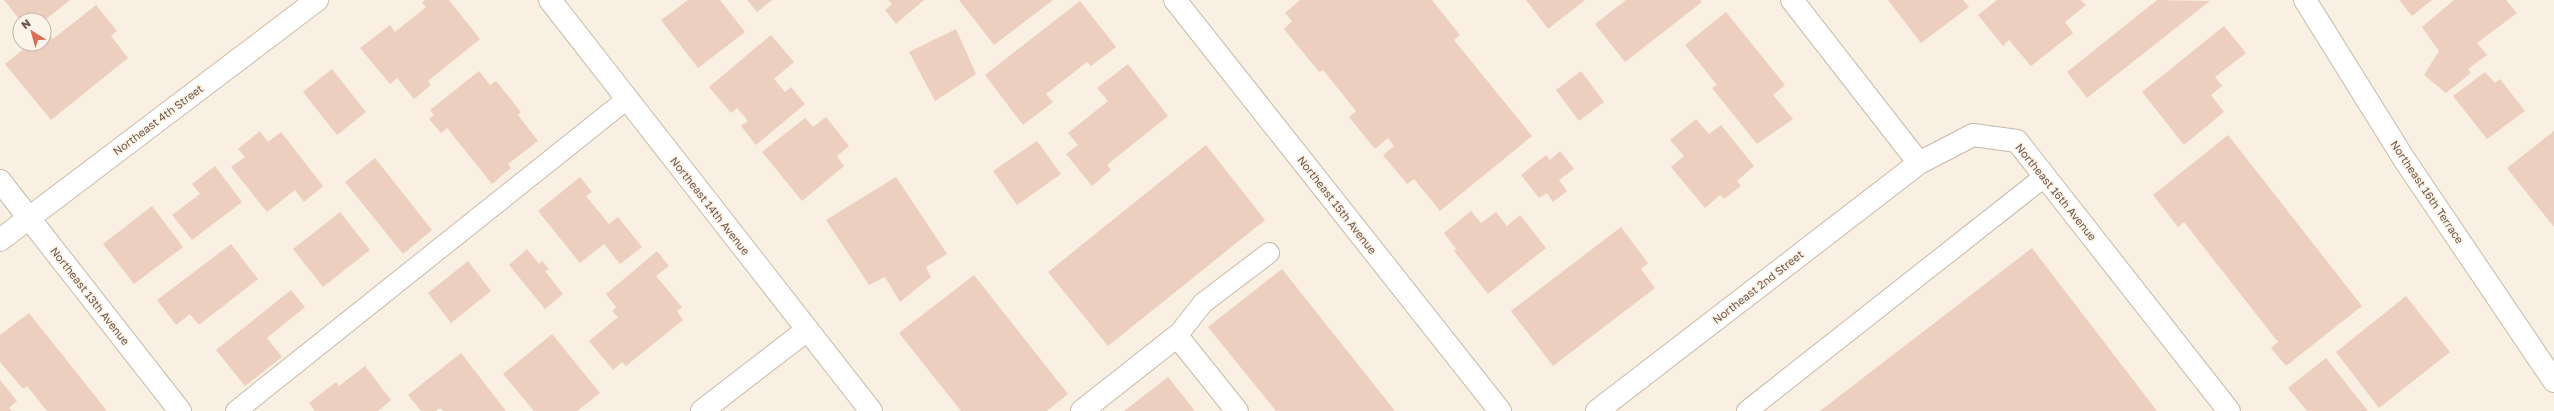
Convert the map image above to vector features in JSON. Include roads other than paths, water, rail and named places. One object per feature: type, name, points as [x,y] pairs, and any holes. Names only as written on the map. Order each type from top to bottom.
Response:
[{"type":"street","name":"Northeast 4th Street","points":[[0,240],[317,0]]},
{"type":"street","name":"Northeast 14th Avenue","points":[[550,0],[871,411]]},
{"type":"street","name":"Northeast 15th Avenue","points":[[1175,0],[1500,411]]},
{"type":"street","points":[[1792,0],[1919,163]]},
{"type":"street","name":"Northeast 16th Terrace","points":[[2305,0],[2404,159],[2554,381]]},
{"type":"street","name":"Northeast 16th Avenue","points":[[1919,163],[1973,135],[2017,141],[2229,411]]},
{"type":"street","name":"Northeast 2nd Street","points":[[1598,411],[1919,163]]},
{"type":"street","name":"Northeast 13th Avenue","points":[[0,181],[180,411]]},
{"type":"street","points":[[702,411],[807,330]]},
{"type":"street","points":[[1082,411],[1177,336],[1237,411]]},
{"type":"lane","points":[[236,411],[626,99]]},
{"type":"lane","points":[[1747,411],[2044,177]]},
{"type":"lane","points":[[1177,336],[1203,303],[1269,253]]}]
